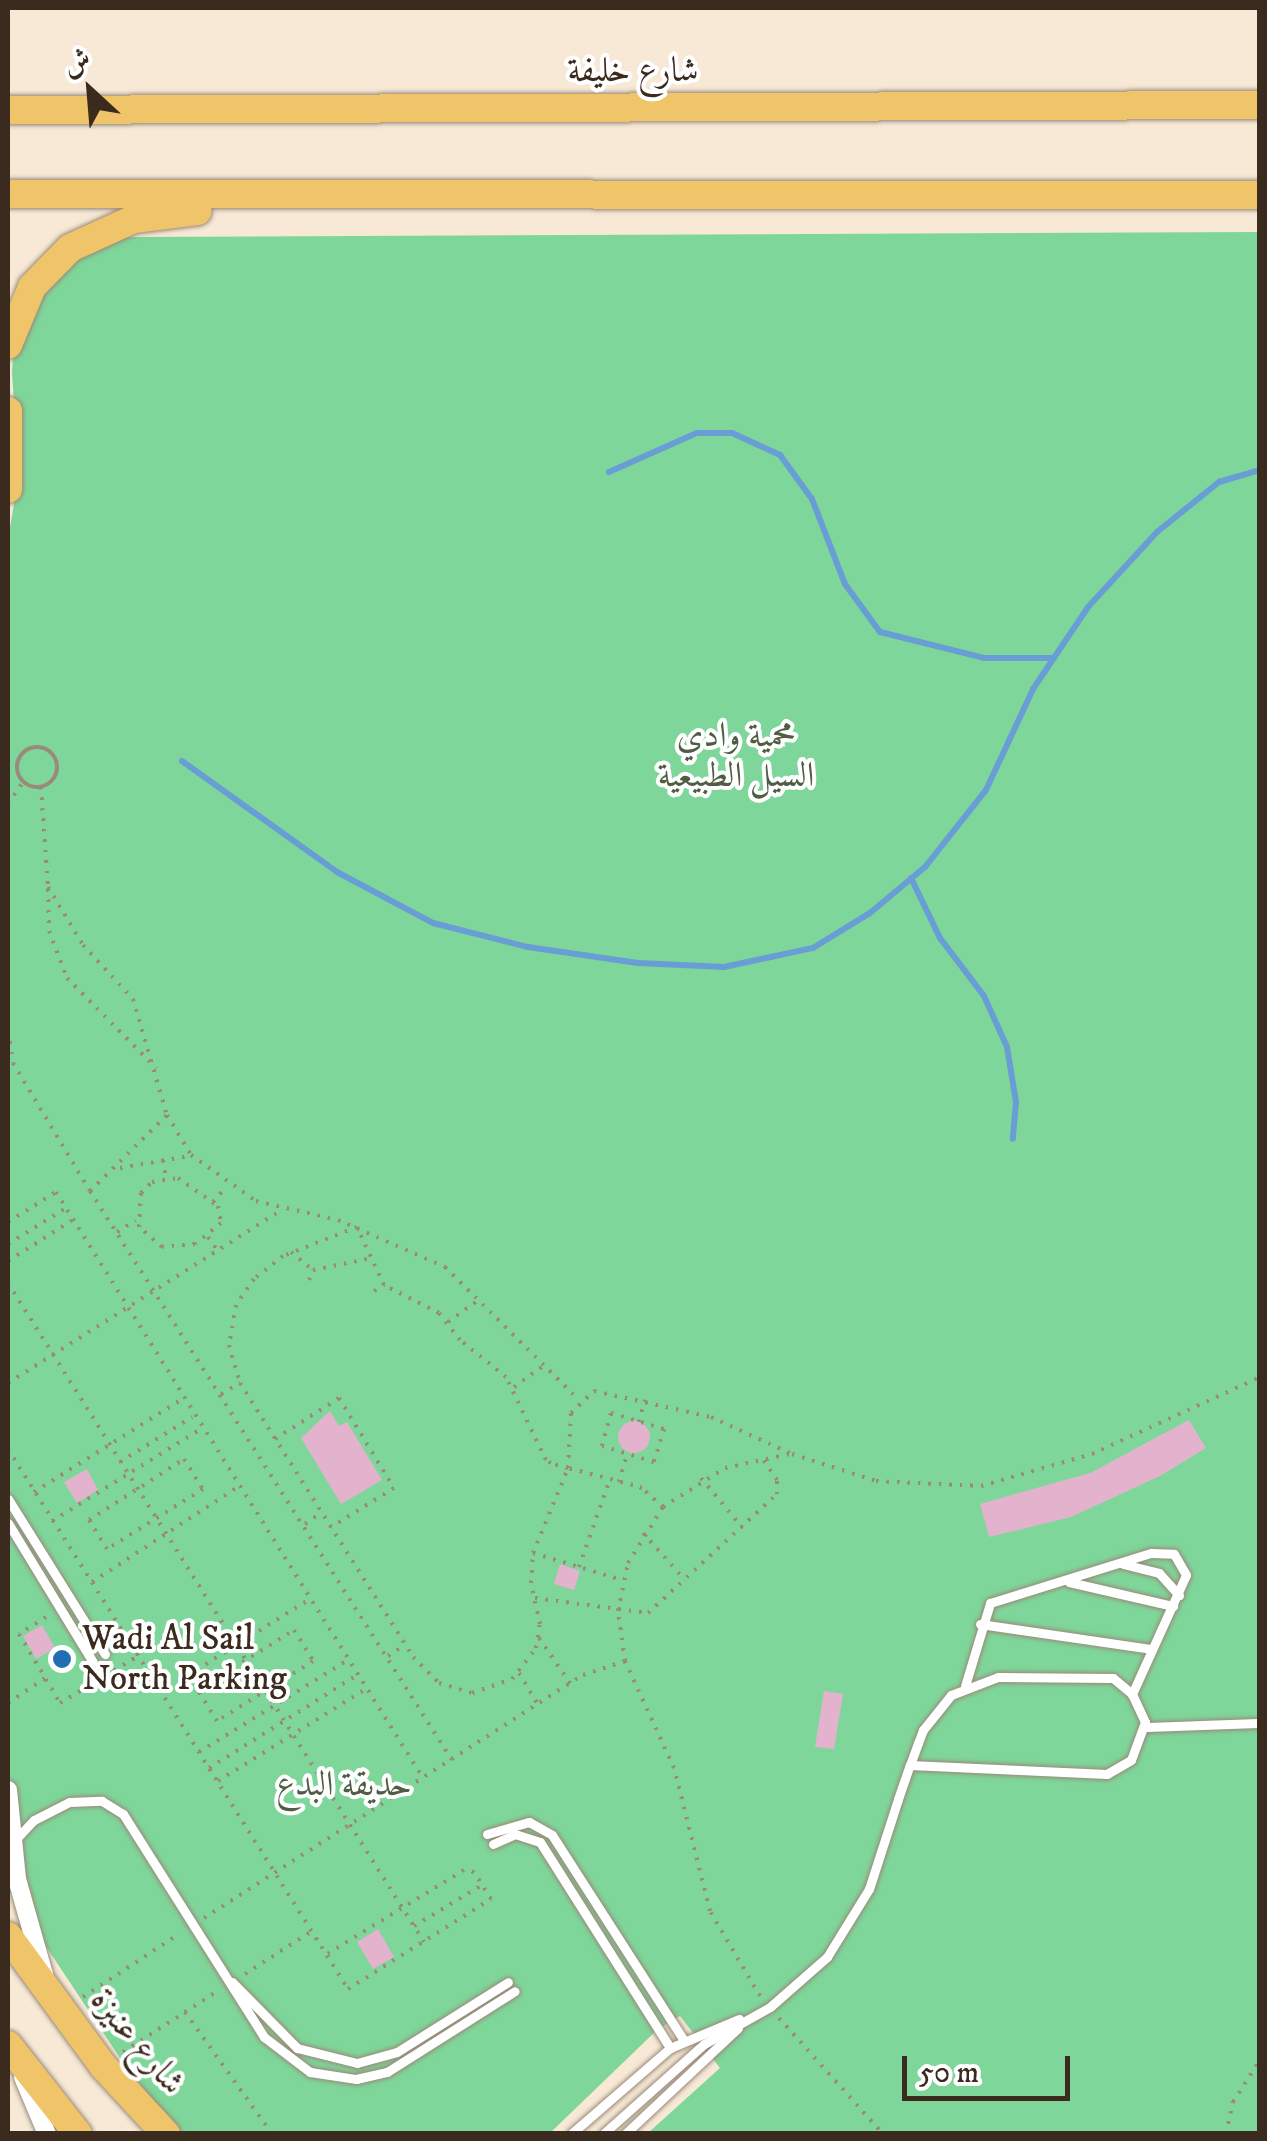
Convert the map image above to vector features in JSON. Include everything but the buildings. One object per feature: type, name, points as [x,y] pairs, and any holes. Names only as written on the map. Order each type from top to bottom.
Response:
[{"type":"main road","name":"شارع خليفة","points":[[8,110],[1260,105]]},
{"type":"main road","points":[[8,194],[1260,194]]},
{"type":"main road","points":[[8,345],[21,304],[48,268],[112,225],[160,214],[353,196]]},
{"type":"main road","points":[[8,411],[8,489]]},
{"type":"main road","name":"شارع عنيزة","points":[[8,1936],[103,2066],[166,2134]]},
{"type":"main road","points":[[8,2045],[78,2134]]},
{"type":"street","name":"شارع عنيزة","points":[[8,1790],[16,1879],[56,2004]]},
{"type":"street","points":[[8,2045],[47,2134]]},
{"type":"lane","points":[[8,1499],[105,1654]]},
{"type":"lane","points":[[8,1523],[94,1662]]},
{"type":"lane","points":[[965,1686],[980,1624],[990,1603],[1068,1582],[1151,1553],[1174,1554],[1185,1566],[1179,1595],[1132,1694]]},
{"type":"lane","points":[[1122,1564],[1160,1573],[1179,1595]]},
{"type":"lane","points":[[1068,1582],[1174,1606]]},
{"type":"lane","points":[[980,1624],[1152,1648]]},
{"type":"lane","points":[[571,2134],[683,2039],[770,2007],[827,1957],[857,1913],[910,1765],[929,1718],[965,1686],[998,1677],[1113,1678],[1132,1694],[1145,1727],[1131,1760],[1107,1774],[910,1765]]},
{"type":"lane","points":[[1145,1727],[1260,1723]]},
{"type":"lane","points":[[14,1841],[34,1820],[69,1802],[112,1806],[140,1834],[194,1924],[274,2048],[298,2066],[340,2079],[387,2072],[511,1987],[396,2052],[357,2064],[297,2048],[232,1982]]},
{"type":"lane","points":[[670,2048],[540,1842],[515,1834],[490,1839],[529,1822],[552,1835],[683,2039]]},
{"type":"lane","points":[[603,2134],[704,2044],[746,2018]]},
{"type":"lane","points":[[625,2134],[746,2018]]},
{"type":"path","points":[[8,804],[23,782],[18,761],[46,747],[55,754],[58,771],[41,787]]},
{"type":"path","points":[[23,782],[41,787]]},
{"type":"path","points":[[41,787],[48,931],[67,978],[156,1068]]},
{"type":"path","points":[[48,888],[83,945],[133,1000],[168,1115],[191,1155],[227,1185],[282,1210],[357,1227],[435,1261],[578,1400]]},
{"type":"path","points":[[8,1032],[13,1064],[90,1192],[452,1760]]},
{"type":"path","points":[[90,1192],[120,1168],[168,1115]]},
{"type":"path","points":[[120,1168],[191,1155]]},
{"type":"path","points":[[164,1160],[166,1179]]},
{"type":"path","points":[[117,1232],[136,1220],[144,1188],[166,1179],[190,1180],[222,1217],[208,1237],[189,1246],[162,1247],[136,1220]]},
{"type":"path","points":[[212,1202],[227,1185]]},
{"type":"path","points":[[8,1222],[56,1192],[182,1399],[423,1778]]},
{"type":"path","points":[[8,1244],[66,1208]]},
{"type":"path","points":[[8,1383],[282,1210]]},
{"type":"path","points":[[8,1261],[73,1220]]},
{"type":"path","points":[[357,1227],[291,1252],[254,1278],[236,1305],[229,1345],[240,1383],[405,1645],[429,1676],[461,1692],[494,1690],[519,1673],[539,1638]]},
{"type":"path","points":[[357,1227],[367,1260],[384,1284],[448,1322],[514,1387],[542,1455],[568,1468],[650,1493],[663,1507]]},
{"type":"path","points":[[208,1237],[219,1253]]},
{"type":"path","points":[[291,1252],[313,1270],[367,1260]]},
{"type":"path","points":[[310,1280],[313,1270]]},
{"type":"path","points":[[8,1283],[424,1942]]},
{"type":"path","points":[[374,1291],[384,1284]]},
{"type":"path","points":[[448,1322],[478,1300]]},
{"type":"path","points":[[514,1387],[544,1365]]},
{"type":"path","points":[[571,1683],[539,1638],[533,1553],[568,1468],[569,1420],[578,1400],[603,1389],[711,1416],[792,1454],[876,1481],[982,1486],[1092,1454],[1260,1377]]},
{"type":"path","points":[[220,1394],[240,1383]]},
{"type":"path","points":[[276,1439],[339,1398],[394,1488],[331,1527]]},
{"type":"path","points":[[34,1492],[182,1399]]},
{"type":"path","points":[[639,1422],[645,1400]]},
{"type":"path","points":[[612,1413],[664,1429],[654,1462],[626,1454],[602,1446],[612,1413]]},
{"type":"path","points":[[120,1462],[193,1416]]},
{"type":"path","points":[[52,1521],[202,1429]]},
{"type":"path","points":[[8,1448],[348,1990],[491,1899],[464,1870],[327,1954]]},
{"type":"path","points":[[619,1482],[626,1454]]},
{"type":"path","points":[[792,1454],[700,1478],[663,1507],[643,1533],[622,1580],[618,1612],[625,1660],[680,1787],[715,1923],[770,2007],[883,2134]]},
{"type":"path","points":[[184,1459],[203,1489],[156,1519],[108,1550],[89,1520],[184,1459]]},
{"type":"path","points":[[535,1598],[648,1614],[776,1494],[777,1480],[763,1459]]},
{"type":"path","points":[[700,1478],[742,1527]]},
{"type":"path","points":[[580,1567],[610,1479]]},
{"type":"path","points":[[92,1582],[239,1486]]},
{"type":"path","points":[[303,1525],[322,1512]]},
{"type":"path","points":[[643,1533],[685,1580]]},
{"type":"path","points":[[533,1553],[622,1580]]},
{"type":"path","points":[[161,1692],[310,1599]]},
{"type":"path","points":[[50,1615],[19,1634],[60,1703],[138,1656]]},
{"type":"path","points":[[294,1630],[314,1660],[265,1691],[217,1721],[198,1690],[294,1630]]},
{"type":"path","points":[[386,1657],[405,1645]]},
{"type":"path","points":[[199,1752],[348,1660]]},
{"type":"path","points":[[56,2004],[194,1924],[598,1666],[625,1660]]},
{"type":"path","points":[[519,1673],[538,1704]]},
{"type":"path","points":[[209,1768],[358,1675]]},
{"type":"path","points":[[8,1702],[45,1678]]},
{"type":"path","points":[[218,1782],[366,1689]]},
{"type":"path","points":[[414,1926],[482,1885]]},
{"type":"path","points":[[103,2066],[312,1931]]},
{"type":"path","points":[[186,2012],[272,2134]]},
{"type":"path","points":[[1226,2134],[1233,2102],[1260,2060]]},
{"type":"green space","points":[[1259,232],[1259,2133],[648,2133],[720,2068],[680,2016],[658,2029],[550,2133],[180,2133],[126,2067],[8,1889],[8,539],[19,475],[12,373],[13,355],[58,262],[120,237]]},
{"type":"waterway","points":[[609,472],[697,433],[732,433],[780,455],[812,499],[845,584],[880,632],[984,658],[1054,658]]},
{"type":"waterway","points":[[182,761],[337,872],[433,923],[528,947],[638,963],[724,967],[813,948],[870,913],[925,867],[986,790],[1033,689],[1088,607],[1157,532],[1219,482],[1260,470]]},
{"type":"waterway","points":[[911,878],[940,938],[984,996],[1007,1047],[1016,1102],[1013,1139]]},
{"type":"place","name":"Wadi Al Sail North Parking","points":[[62,1659]]},
{"type":"park label","name":"محمية وادي السيل الطبيعية","points":[[736,756]]},
{"type":"park label","name":"حديقة البدع","points":[[344,1785]]}]
